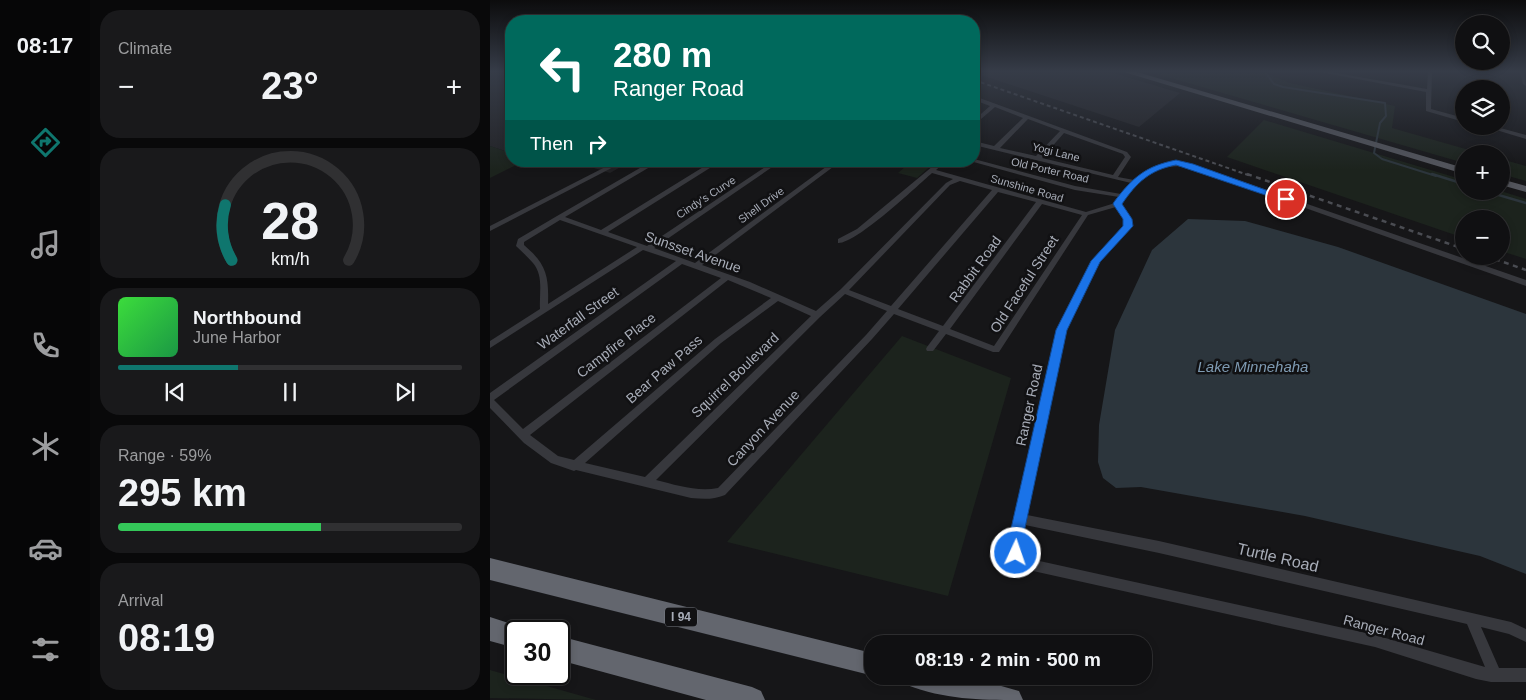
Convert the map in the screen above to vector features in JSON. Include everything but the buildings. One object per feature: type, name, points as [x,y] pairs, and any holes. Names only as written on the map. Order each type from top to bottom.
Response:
[{"type":"highway","name":"I 94","points":[[490,569],[864,664]]},
{"type":"highway","points":[[490,629],[505,633]]},
{"type":"highway","points":[[570,651],[752,700]]},
{"type":"highway","points":[[951,685],[1010,700]]},
{"type":"main road","points":[[1239,105],[1455,168]]},
{"type":"main road","points":[[1510,185],[1526,189]]},
{"type":"street","points":[[990,105],[1125,153],[1128,157],[1115,177]]},
{"type":"street","points":[[1428,105],[1428,110],[1455,118]]},
{"type":"street","points":[[980,118],[993,106]]},
{"type":"street","points":[[996,148],[1026,118]]},
{"type":"street","points":[[1038,158],[1062,132]]},
{"type":"street","points":[[1510,133],[1526,137]]},
{"type":"street","name":"Yogi Lane","points":[[980,144],[1134,182]]},
{"type":"street","points":[[1086,214],[1120,200],[1134,182],[1164,164],[1173,162],[1190,165],[1526,283]]},
{"type":"street","name":"Old Porter Road","points":[[980,163],[1120,200]]},
{"type":"street","points":[[490,229],[610,167]]},
{"type":"street","points":[[544,308],[542,269],[537,260],[520,246],[521,241],[646,167]]},
{"type":"street","points":[[601,233],[708,167]]},
{"type":"street","name":"Cindy's Curve","points":[[643,249],[769,167]]},
{"type":"street","name":"Shell Drive","points":[[696,266],[830,167]]},
{"type":"street","points":[[841,241],[860,231],[936,167]]},
{"type":"street","name":"Sunshine Road","points":[[931,171],[957,180],[968,180],[1039,203],[1086,214]]},
{"type":"street","points":[[844,291],[948,184],[957,180]]},
{"type":"street","name":"Canyon Avenue","points":[[490,402],[523,435],[555,460],[702,495],[720,492],[893,310],[996,190]]},
{"type":"street","name":"Ranger Road","points":[[1120,200],[1128,219],[1128,226],[1096,261],[1061,330],[1020,520],[1015,548],[1020,558],[1033,565],[1374,641],[1456,667],[1495,675],[1526,675]]},
{"type":"street","name":"Rabbit Road","points":[[930,349],[1039,203]]},
{"type":"street","name":"Old Faceful Street","points":[[844,291],[996,350],[1086,214]]},
{"type":"street","name":"Sunsset Avenue","points":[[559,217],[643,249],[747,284],[817,315]]},
{"type":"street","points":[[490,345],[544,308],[643,249]]},
{"type":"street","name":"Waterfall Street","points":[[490,398],[681,261]]},
{"type":"street","name":"Campfire Place","points":[[523,435],[727,277]]},
{"type":"street","name":"Squirrel Boulevard","points":[[648,481],[817,315],[844,291]]},
{"type":"street","name":"Bear Paw Pass","points":[[574,466],[718,341],[776,298]]},
{"type":"street","name":"Turtle Road","points":[[1020,520],[1158,547],[1511,628],[1526,636]]},
{"type":"street","points":[[1471,619],[1495,675]]},
{"type":"shaded area","points":[[490,105],[505,105],[505,151],[490,146]]},
{"type":"shaded area","points":[[1071,105],[1166,105],[1139,127]]},
{"type":"shaded area","points":[[1263,105],[1389,105],[1395,106],[1392,128],[1455,146],[1455,160]]},
{"type":"shaded area","points":[[1264,120],[1455,177],[1455,200],[1510,200],[1510,194],[1526,199],[1526,259],[1510,254],[1510,210],[1455,210],[1455,235],[1227,157]]},
{"type":"shaded area","points":[[490,146],[505,151],[505,167],[512,167],[490,178]]},
{"type":"shaded area","points":[[1510,162],[1526,166],[1526,181],[1510,177]]},
{"type":"shaded area","points":[[590,167],[620,167],[610,173]]},
{"type":"shaded area","points":[[905,167],[929,167],[917,178],[898,173]]},
{"type":"shaded area","points":[[902,336],[1011,378],[948,596],[727,542]]},
{"type":"shaded area","points":[[490,670],[505,674],[505,685],[543,685],[596,700],[490,698]]},
{"type":"water","name":"Lake Minnehaha","points":[[1188,219],[1245,221],[1338,247],[1526,314],[1526,574],[1480,556],[1305,516],[1141,487],[1116,488],[1103,478],[1098,462],[1099,425],[1115,330],[1152,250]]},
{"type":"waterway","points":[[1385,105],[1386,116],[1380,123],[1374,153],[1382,159],[1436,176]]},
{"type":"waterway","points":[[1432,174],[1455,181]]},
{"type":"waterway","points":[[1510,198],[1526,203]]},
{"type":"railway","points":[[1045,105],[1251,176]]},
{"type":"railway","points":[[1247,174],[1455,246]]},
{"type":"railway","points":[[1510,264],[1526,270]]},
{"type":"route","points":[[1016,553],[1015,542],[1061,330],[1096,261],[1123,234],[1128,226],[1128,219],[1117,204],[1134,182],[1155,168],[1170,163],[1190,165],[1286,199]]}]
